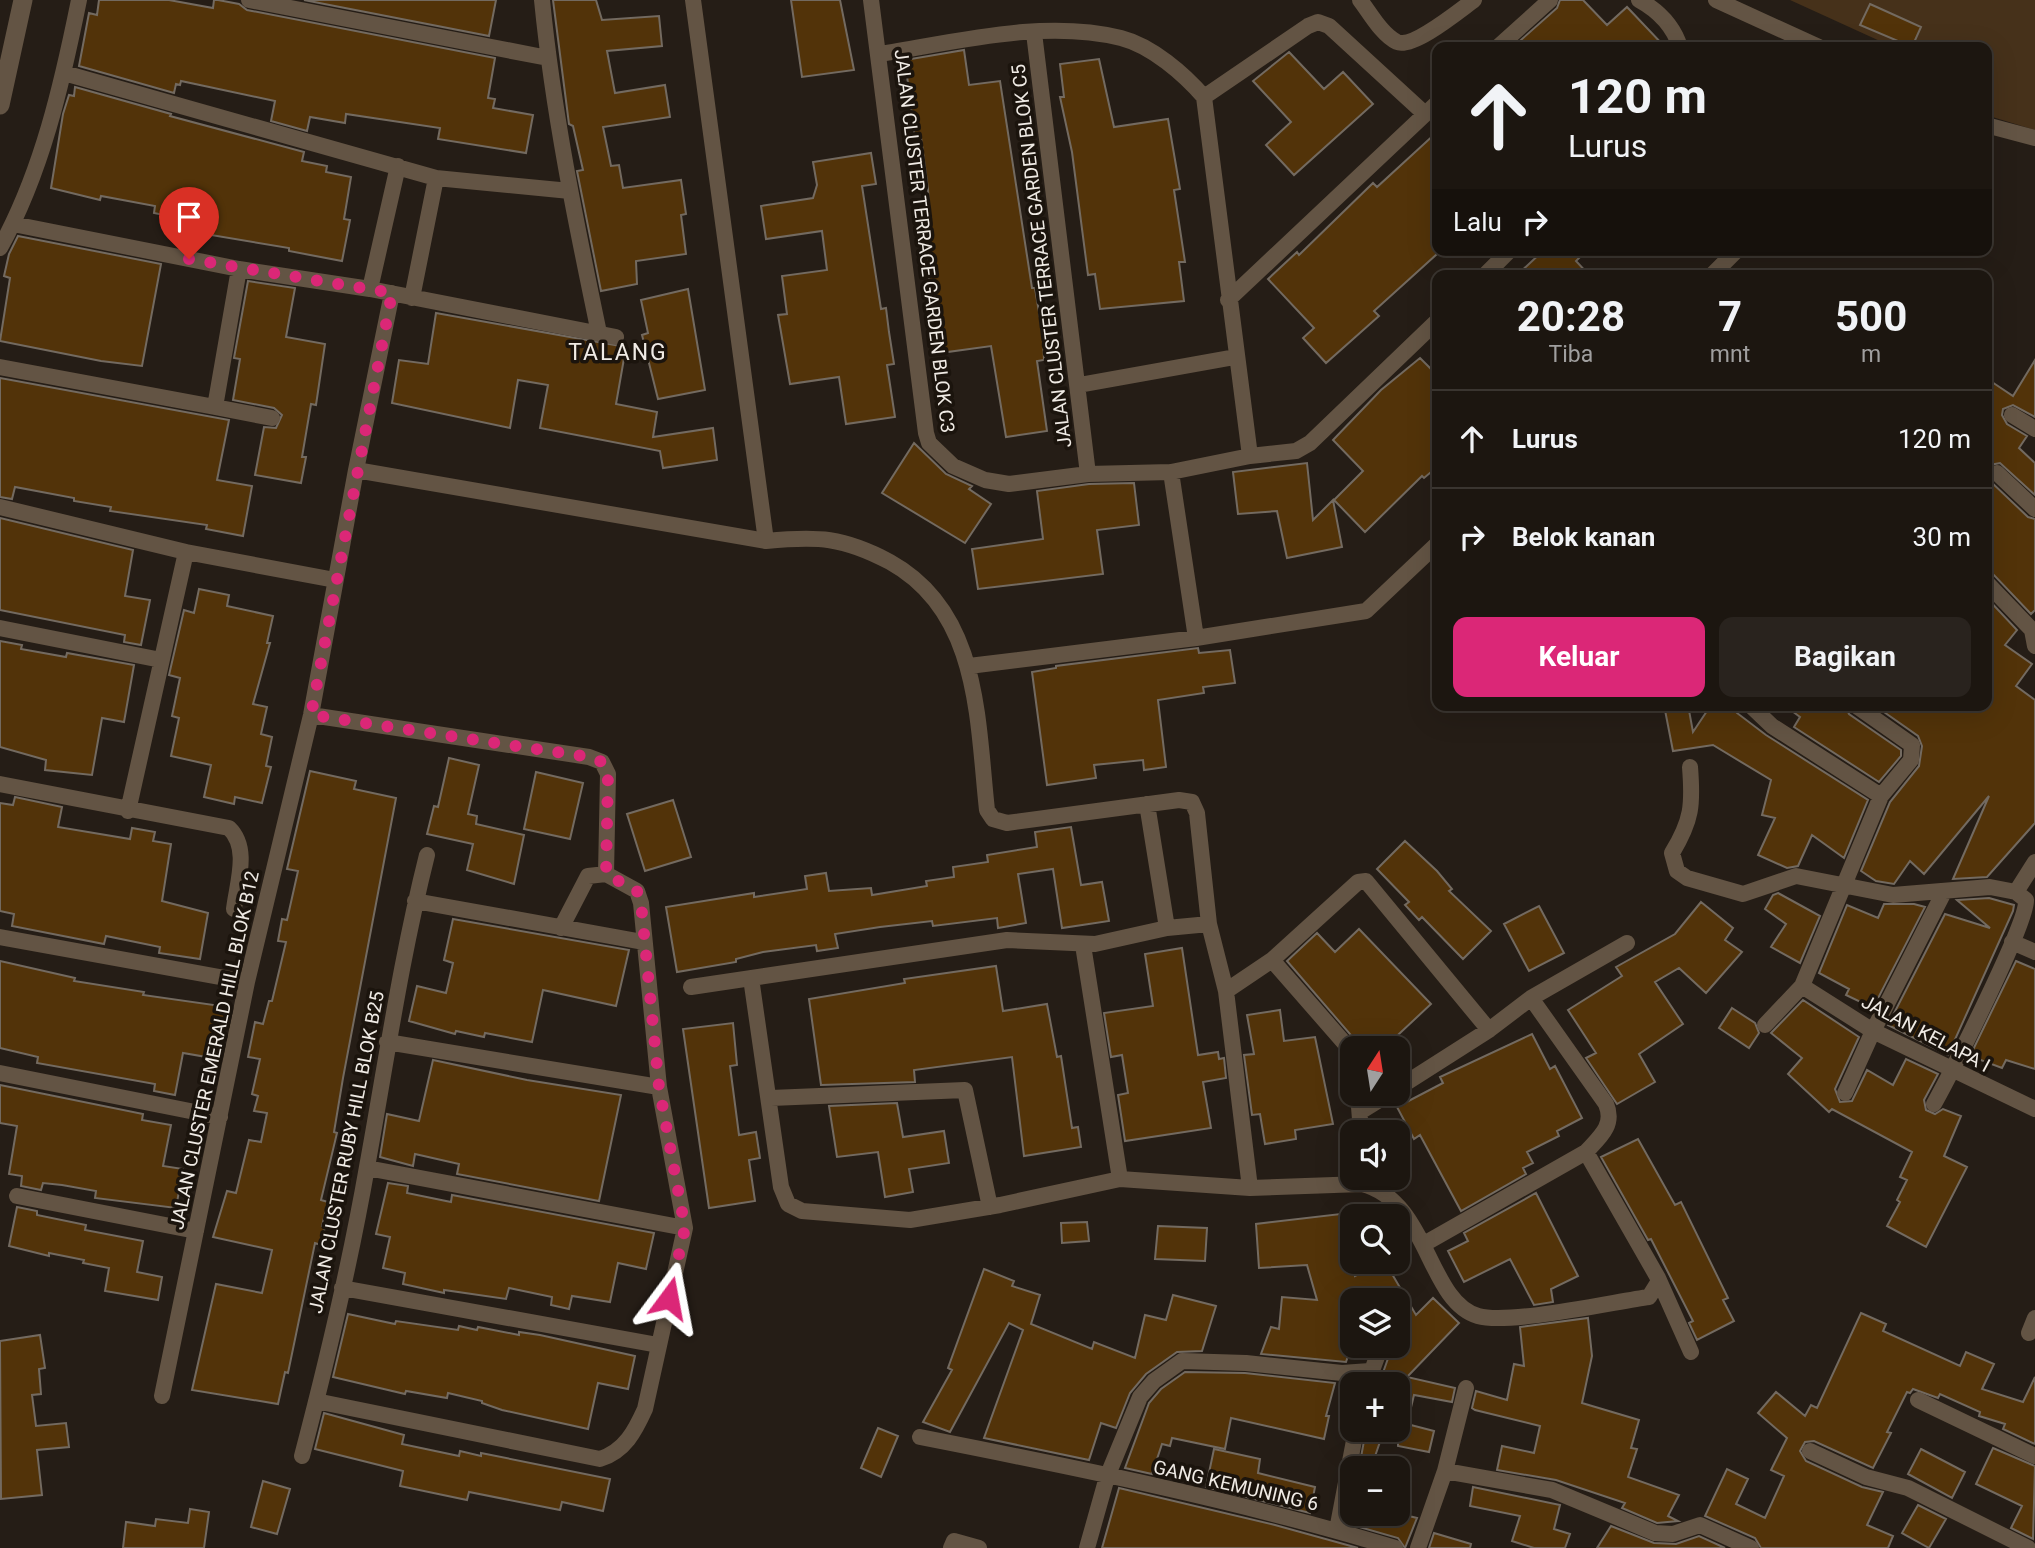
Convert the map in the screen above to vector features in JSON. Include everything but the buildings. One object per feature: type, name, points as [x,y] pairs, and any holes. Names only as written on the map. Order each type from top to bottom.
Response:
[{"type":"street","points":[[0,105],[23,0]]},
{"type":"street","points":[[0,248],[13,225],[64,73],[79,0]]},
{"type":"street","points":[[249,0],[548,58]]},
{"type":"street","points":[[542,0],[548,58],[570,191],[599,333]]},
{"type":"street","points":[[692,0],[766,541]]},
{"type":"street","name":"JALAN CLUSTER TERRACE GARDEN BLOK C3","points":[[871,0],[880,54],[926,433],[929,443],[953,466],[996,482],[1088,474],[1171,472],[1304,447],[1432,326]]},
{"type":"street","points":[[1360,0],[1393,39],[1402,43],[1415,40],[1474,0]]},
{"type":"street","points":[[1504,42],[1550,0]]},
{"type":"street","points":[[1639,0],[1653,8],[1670,24],[1678,42]]},
{"type":"street","points":[[1716,0],[1808,42]]},
{"type":"street","points":[[1204,97],[1308,26],[1318,22],[1329,26],[1431,108],[1228,300]]},
{"type":"street","points":[[880,54],[999,35],[1073,31],[1123,39],[1152,52],[1204,97],[1235,357],[1251,456]]},
{"type":"street","name":"JALAN CLUSTER TERRACE GARDEN BLOK C5","points":[[1034,33],[1088,474]]},
{"type":"street","points":[[64,73],[436,178],[570,191]]},
{"type":"street","points":[[1992,127],[2035,138]]},
{"type":"street","points":[[370,289],[398,166]]},
{"type":"street","points":[[412,298],[436,178]]},
{"type":"street","points":[[13,225],[239,269],[392,293],[616,337]]},
{"type":"street","points":[[1490,270],[1504,256]]},
{"type":"street","points":[[1717,270],[1731,256]]},
{"type":"street","points":[[215,407],[239,269]]},
{"type":"street","name":"JALAN CLUSTER EMERALD HILL BLOK B12","points":[[162,1396],[247,982],[311,715],[392,293]]},
{"type":"street","points":[[1079,385],[1235,357]]},
{"type":"street","points":[[0,366],[272,418]]},
{"type":"street","points":[[2012,415],[2035,429]]},
{"type":"street","points":[[356,470],[766,541],[815,537],[841,540],[860,546],[914,577],[942,606],[958,633],[969,666],[987,810],[993,819],[1007,823],[1185,800],[1195,806],[1209,923],[1226,991],[1250,1188]]},
{"type":"street","points":[[1171,472],[1196,638]]},
{"type":"street","points":[[1997,473],[2035,509]]},
{"type":"street","points":[[0,508],[186,552],[335,580]]},
{"type":"street","points":[[969,666],[1196,638],[1366,611],[1432,549]]},
{"type":"street","points":[[128,811],[186,552]]},
{"type":"street","points":[[1992,588],[2032,631],[2035,646]]},
{"type":"street","points":[[0,628],[161,660]]},
{"type":"street","points":[[1756,711],[1772,726],[1881,796]]},
{"type":"street","points":[[1765,1026],[1802,986],[1881,796],[1911,760],[1912,745],[1864,711]]},
{"type":"street","points":[[311,715],[589,757],[602,762],[608,774],[606,874]]},
{"type":"street","points":[[1690,767],[1693,802],[1688,826],[1672,853],[1677,871],[1686,878],[1743,894],[1796,876],[1893,895],[1990,887],[2016,891],[2026,900],[2027,907],[2012,942],[1934,1104]]},
{"type":"street","points":[[0,785],[229,828],[242,847],[234,909]]},
{"type":"street","points":[[1147,804],[1167,928]]},
{"type":"street","name":"JALAN CLUSTER RUBY HILL BLOK B25","points":[[302,1456],[367,1168],[387,1042],[415,901],[427,855]]},
{"type":"street","points":[[2016,891],[2035,862]]},
{"type":"street","points":[[316,1401],[600,1459],[614,1455],[627,1442],[645,1409],[685,1228],[659,1087],[641,903],[637,891],[606,874],[585,879],[561,928]]},
{"type":"street","points":[[1226,991],[1272,960],[1358,882],[1369,883],[1489,1030]]},
{"type":"street","points":[[1845,1093],[1873,1031],[1944,892]]},
{"type":"street","points":[[415,901],[643,942]]},
{"type":"street","points":[[691,987],[1007,940],[1083,945],[1167,928],[1209,923]]},
{"type":"street","points":[[0,937],[247,982]]},
{"type":"street","points":[[2012,942],[2035,952]]},
{"type":"street","points":[[1410,1080],[1489,1030],[1531,998],[1627,943]]},
{"type":"street","points":[[1083,945],[1120,1179]]},
{"type":"street","points":[[1272,960],[1340,1038]]},
{"type":"street","points":[[751,978],[771,1097],[781,1187],[788,1204],[802,1210],[911,1220],[990,1207],[1120,1179],[1250,1188],[1340,1182]]},
{"type":"street","name":"JALAN KELAPA I","points":[[1802,986],[1873,1031],[2035,1109]]},
{"type":"street","points":[[1424,1244],[1587,1152],[1606,1130],[1609,1110],[1531,998]]},
{"type":"street","points":[[387,1042],[659,1087]]},
{"type":"street","points":[[0,1073],[220,1117]]},
{"type":"street","points":[[771,1097],[963,1090],[990,1207]]},
{"type":"street","points":[[1359,1106],[1360,1120]]},
{"type":"street","points":[[1360,1112],[1370,1106]]},
{"type":"street","points":[[1587,1152],[1658,1281],[1692,1352]]},
{"type":"street","points":[[367,1168],[685,1228]]},
{"type":"street","points":[[1383,1190],[1397,1201],[1453,1295],[1478,1316],[1514,1317],[1649,1297],[1658,1281]]},
{"type":"street","points":[[17,1196],[196,1231]]},
{"type":"street","points":[[342,1288],[658,1345]]},
{"type":"street","points":[[1087,1548],[1107,1477],[1143,1391],[1186,1360],[1340,1373]]},
{"type":"street","points":[[1419,1548],[1445,1471],[1466,1388]]},
{"type":"street","points":[[1918,1400],[2035,1456]]},
{"type":"street","name":"GANG KEMUNING 6","points":[[920,1437],[1337,1530],[1395,1548]]},
{"type":"street","points":[[1337,1530],[1354,1442]]},
{"type":"street","points":[[1810,1451],[1866,1476],[1908,1488],[2028,1548]]},
{"type":"street","points":[[1445,1471],[1552,1490],[1656,1533],[1673,1534],[1700,1525],[1751,1548]]},
{"type":"street","points":[[951,1548],[954,1541],[979,1548]]},
{"type":"shaded area","points":[[1790,0],[2035,0],[2035,130],[1992,117],[1992,42],[1882,42]]},
{"type":"district","name":"TALANG","points":[[618,352]]},
{"type":"route","points":[[189,259],[392,293],[311,715],[589,757],[602,762],[608,774],[606,874],[637,891],[641,903],[659,1087],[685,1228],[669,1298]]}]
